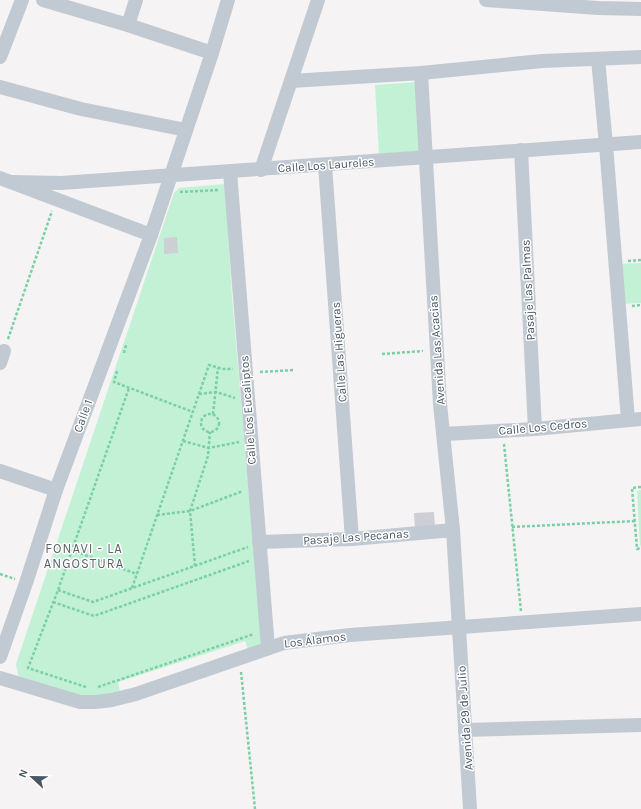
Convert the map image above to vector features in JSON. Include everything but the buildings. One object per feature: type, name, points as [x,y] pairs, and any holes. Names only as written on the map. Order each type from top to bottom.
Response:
[{"type":"street","points":[[0,58],[22,0]]},
{"type":"street","points":[[43,0],[128,25],[212,53]]},
{"type":"street","points":[[128,25],[136,0]]},
{"type":"street","name":"Calle 1","points":[[0,657],[24,590],[56,490],[151,235],[212,53],[228,0]]},
{"type":"street","points":[[261,170],[318,0]]},
{"type":"street","points":[[486,0],[598,8],[641,9]]},
{"type":"street","points":[[291,81],[421,72],[542,61],[641,57]]},
{"type":"street","points":[[598,59],[634,420]]},
{"type":"street","name":"Avenida Las Acacias","points":[[421,72],[440,404],[453,530],[459,627]]},
{"type":"street","points":[[0,87],[81,109],[186,130]]},
{"type":"street","name":"Calle Los Laureles","points":[[5,180],[61,184],[641,142]]},
{"type":"street","name":"Pasaje Las Palmas","points":[[521,150],[535,429]]},
{"type":"street","name":"Calle Las Higueras","points":[[325,165],[352,539]]},
{"type":"street","name":"Calle Los Eucaliptos","points":[[230,172],[240,375],[254,548],[268,648]]},
{"type":"street","points":[[5,180],[151,235]]},
{"type":"street","name":"Calle Los Cedros","points":[[444,434],[535,429],[634,420]]},
{"type":"street","points":[[0,471],[56,490]]},
{"type":"street","name":"Pasaje Las Pecanas","points":[[254,548],[453,530]]},
{"type":"street","name":"Los Álamos","points":[[0,678],[68,699],[80,702],[95,702],[112,700],[136,694],[284,643],[350,635],[641,614]]},
{"type":"street","name":"Avenida 29 de Julio","points":[[459,627],[470,809]]},
{"type":"street","points":[[465,730],[641,725]]},
{"type":"path","points":[[178,196],[181,191],[220,190],[221,198]]},
{"type":"path","points":[[2,357],[56,199]]},
{"type":"path","points":[[124,353],[128,342]]},
{"type":"path","points":[[382,354],[437,350]]},
{"type":"path","points":[[132,588],[209,365],[223,369],[234,368],[240,375],[295,370]]},
{"type":"path","points":[[210,432],[217,428],[218,424],[218,420],[213,414],[218,368]]},
{"type":"path","points":[[117,371],[114,382],[193,412]]},
{"type":"path","points":[[129,388],[58,590],[28,668],[91,689],[257,633]]},
{"type":"path","points":[[199,394],[216,392],[236,399],[236,391]]},
{"type":"path","points":[[210,432],[202,428],[201,420],[206,415],[213,414]]},
{"type":"path","points":[[502,431],[522,623]]},
{"type":"path","points":[[195,566],[190,511],[208,456],[210,432]]},
{"type":"path","points":[[183,441],[209,448],[240,442],[241,449]]},
{"type":"path","points":[[244,484],[245,498]]},
{"type":"path","points":[[641,487],[632,488],[636,549],[641,548]]},
{"type":"path","points":[[157,515],[190,511],[244,491]]},
{"type":"path","points":[[512,527],[635,521]]},
{"type":"path","points":[[58,590],[93,602],[249,547],[254,548]]},
{"type":"path","points":[[71,550],[136,574]]},
{"type":"path","points":[[53,602],[94,616],[251,560],[251,567]]},
{"type":"path","points":[[240,658],[255,809]]},
{"type":"green space","points":[[418,82],[422,151],[379,154],[375,85]]},
{"type":"green space","points":[[225,184],[232,297],[262,646],[249,651],[245,641],[118,682],[120,692],[83,699],[23,681],[18,675],[16,664],[174,193],[179,188]]},
{"type":"green space","points":[[641,263],[641,303],[622,304],[619,264]]},
{"type":"green space","points":[[641,490],[641,545],[640,546],[637,491]]},
{"type":"district","name":"FONAVI - LA ANGOSTURA","points":[[84,556]]}]
